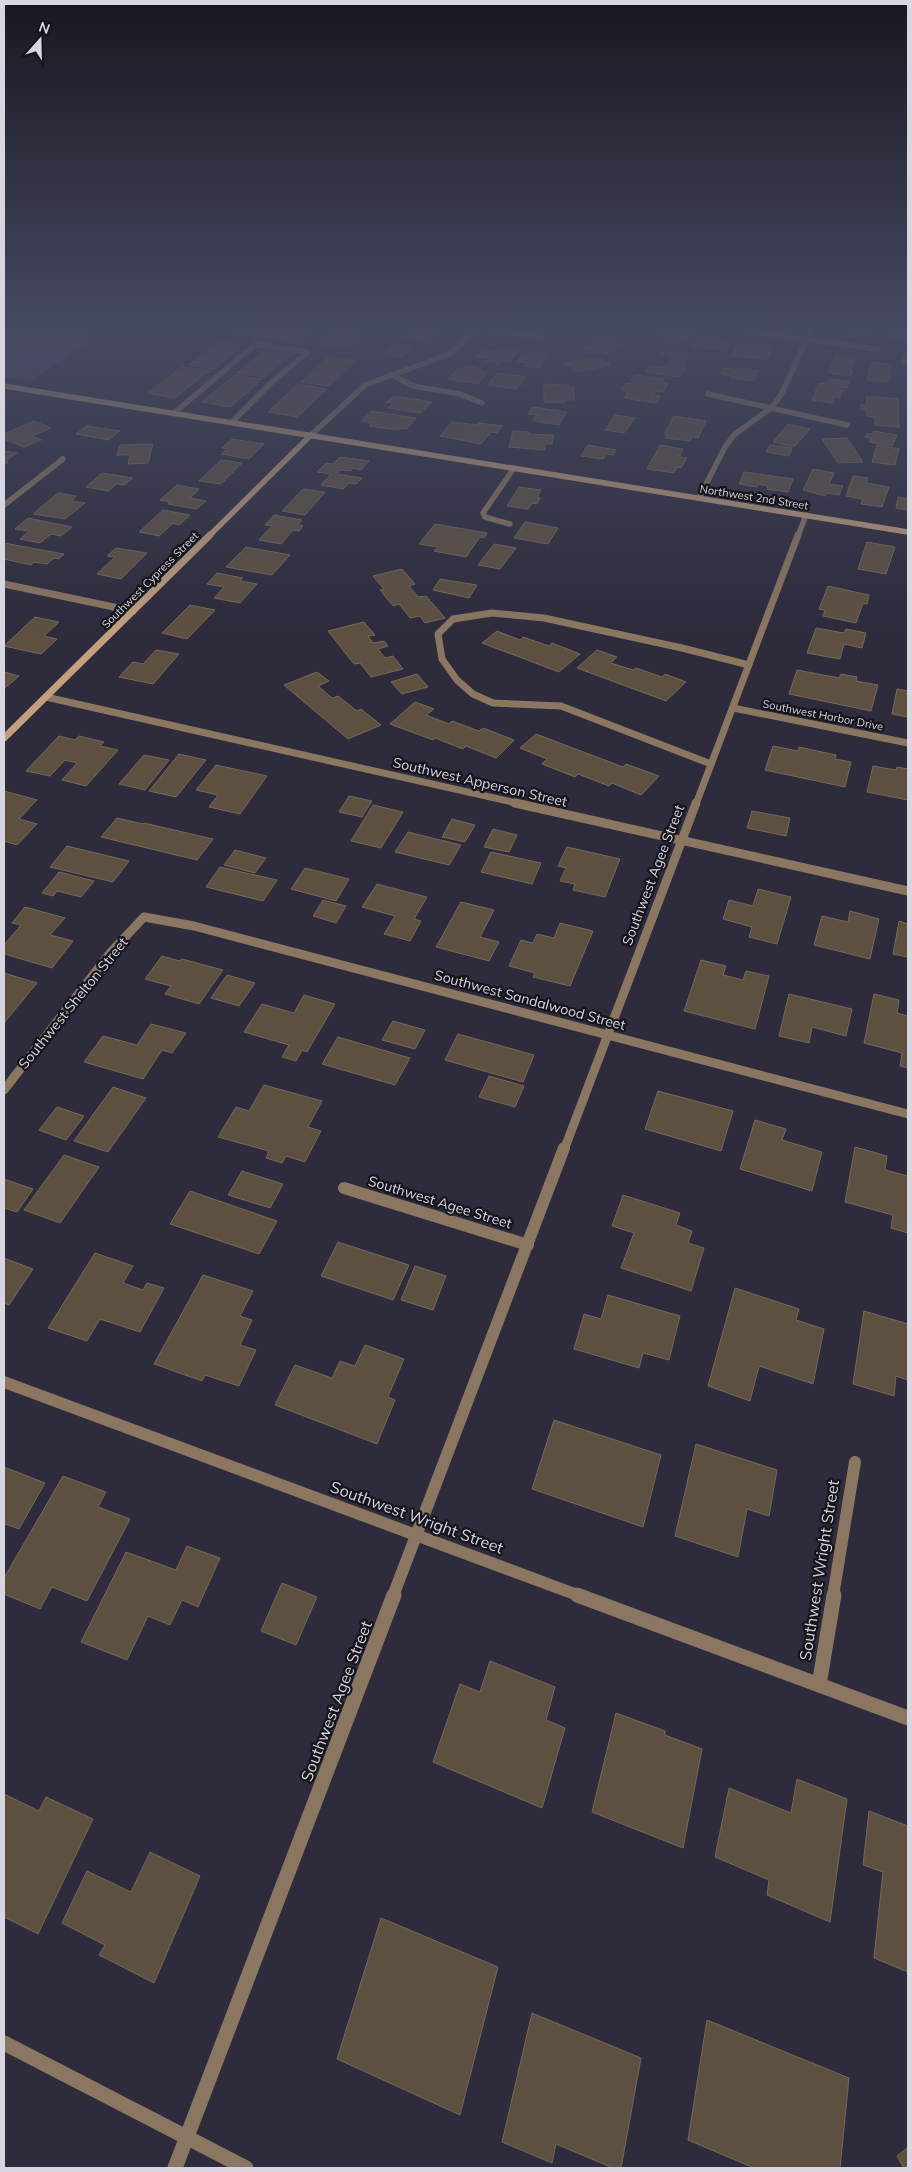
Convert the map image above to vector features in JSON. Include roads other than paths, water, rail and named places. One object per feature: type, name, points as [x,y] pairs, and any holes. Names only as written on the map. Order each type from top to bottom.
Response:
[{"type":"main road","name":"Northwest 2nd Street","points":[[277,429],[908,532]]},
{"type":"main road","name":"Southwest Cypress Street","points":[[4,738],[311,435]]},
{"type":"street","points":[[311,435],[317,429]]},
{"type":"street","points":[[699,498],[725,447],[742,429]]},
{"type":"street","points":[[4,505],[63,459]]},
{"type":"street","points":[[510,524],[485,517],[483,513],[514,468]]},
{"type":"street","name":"Southwest Agee Street","points":[[175,2168],[806,515]]},
{"type":"street","points":[[4,584],[133,611]]},
{"type":"street","points":[[711,764],[561,706],[493,703],[473,694],[458,680],[442,659],[438,634],[453,619],[492,613],[544,618],[682,648],[749,665]]},
{"type":"street","name":"Southwest Apperson Street","points":[[46,697],[908,891]]},
{"type":"street","name":"Southwest Harbor Drive","points":[[732,708],[908,743]]},
{"type":"street","name":"Southwest Sandalwood Street","points":[[144,917],[194,926],[908,1114]]},
{"type":"street","name":"Southwest Shelton Street","points":[[4,1090],[111,952],[144,917]]},
{"type":"street","name":"Southwest Agee Street","points":[[344,1188],[528,1245]]},
{"type":"street","name":"Southwest Wright Street","points":[[4,1382],[908,1718]]},
{"type":"street","name":"Southwest Wright Street","points":[[818,1685],[855,1462]]},
{"type":"street","points":[[4,2043],[246,2168]]}]
